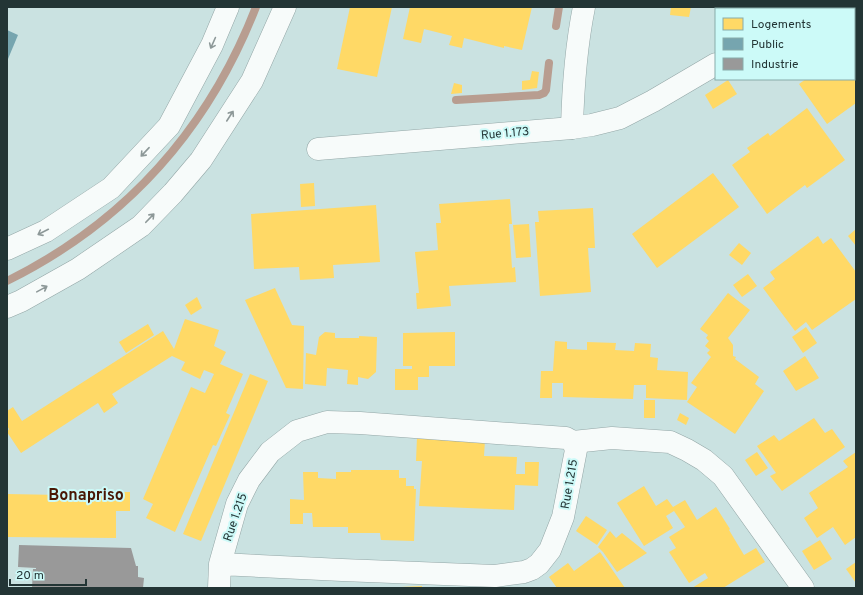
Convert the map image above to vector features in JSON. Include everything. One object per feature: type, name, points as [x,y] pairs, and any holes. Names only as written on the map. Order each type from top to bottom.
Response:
[{"type":"main road","points":[[7,249],[46,231],[112,188],[169,126],[212,45],[228,7]]},
{"type":"main road","points":[[7,307],[22,301],[78,269],[142,226],[173,193],[201,160],[252,81],[284,7]]},
{"type":"main road","points":[[572,128],[574,72],[578,37],[584,7]]},
{"type":"main road","name":"Rue 1.173","points":[[318,149],[572,128],[592,125],[620,118],[653,102],[715,65]]},
{"type":"main road","name":"Rue 1.215","points":[[219,588],[220,564],[237,504],[249,480],[270,452],[297,431],[326,422],[360,423],[566,438],[573,442],[576,450],[563,517],[550,550],[539,564],[524,572],[495,576],[220,564]]},
{"type":"main road","points":[[573,442],[612,438],[670,442],[704,460],[723,476],[803,588]]},
{"type":"building: Logements","points":[[350,7],[392,7],[377,77],[337,69]]},
{"type":"building: Logements","points":[[410,7],[532,7],[522,50],[504,46],[504,48],[464,38],[462,48],[449,45],[452,36],[424,29],[421,43],[403,39]]},
{"type":"building: Logements","points":[[671,7],[691,7],[689,17],[670,15]]},
{"type":"building: Logements","points":[[856,10],[856,39],[855,38]]},
{"type":"building: Logements","points":[[855,56],[856,58],[856,103],[827,124],[799,84],[805,80],[855,80]]},
{"type":"building: Logements","points":[[532,71],[539,72],[537,88],[522,90],[522,81],[530,80]]},
{"type":"building: Logements","points":[[728,80],[737,94],[713,109],[705,95]]},
{"type":"building: Logements","points":[[454,83],[462,85],[462,93],[451,94]]},
{"type":"building: Logements","points":[[807,108],[845,160],[807,188],[805,185],[767,214],[732,165],[750,152],[747,148],[768,133],[770,136]]},
{"type":"building: Logements","points":[[713,173],[739,207],[657,268],[632,234]]},
{"type":"building: Logements","points":[[314,183],[315,206],[301,207],[300,184]]},
{"type":"building: Logements","points":[[510,199],[512,224],[509,224],[512,268],[515,267],[516,282],[449,286],[451,306],[417,309],[416,293],[419,293],[415,252],[438,250],[436,223],[441,223],[439,204]]},
{"type":"building: Logements","points":[[376,205],[380,262],[333,265],[334,278],[300,280],[299,267],[254,269],[251,214]]},
{"type":"building: Logements","points":[[593,208],[595,248],[588,248],[591,292],[540,296],[535,222],[539,222],[538,211]]},
{"type":"building: Logements","points":[[529,224],[531,257],[516,258],[513,225]]},
{"type":"building: Logements","points":[[856,229],[856,246],[848,236]]},
{"type":"building: Logements","points":[[818,236],[823,244],[831,238],[856,272],[856,299],[812,330],[806,322],[795,331],[763,288],[775,279],[770,272]]},
{"type":"building: Logements","points":[[739,243],[751,253],[742,265],[729,255]]},
{"type":"building: Logements","points":[[748,274],[757,286],[742,297],[733,285]]},
{"type":"building: Logements","points":[[275,288],[292,325],[304,326],[303,389],[286,388],[245,300]]},
{"type":"building: Logements","points":[[728,293],[750,310],[728,338],[733,345],[733,356],[759,377],[755,384],[764,391],[735,434],[687,402],[697,387],[691,383],[711,357],[707,353],[710,350],[705,346],[709,341],[706,338],[708,335],[700,329]]},
{"type":"building: Logements","points":[[197,297],[202,308],[191,315],[185,305]]},
{"type":"building: Logements","points":[[185,319],[219,330],[214,346],[226,352],[220,364],[243,374],[226,413],[230,415],[216,446],[213,445],[175,532],[146,518],[153,504],[143,499],[191,387],[205,393],[214,374],[204,370],[200,379],[181,370],[185,362],[172,356],[112,394],[118,403],[104,413],[98,403],[21,453],[7,432],[9,429],[7,426],[7,411],[13,407],[22,421],[163,331],[174,349]]},
{"type":"building: Logements","points":[[148,324],[154,335],[126,353],[119,342]]},
{"type":"building: Logements","points":[[806,327],[817,343],[803,353],[792,337]]},
{"type":"building: Logements","points":[[325,332],[335,333],[335,338],[359,338],[359,336],[377,337],[376,372],[368,379],[358,377],[358,385],[347,384],[348,370],[327,368],[326,386],[305,384],[306,353],[316,355],[319,337]]},
{"type":"building: Logements","points":[[455,332],[455,366],[429,366],[429,377],[418,377],[418,390],[395,390],[395,369],[412,369],[412,366],[403,366],[403,333]]},
{"type":"building: Logements","points":[[555,341],[567,342],[567,349],[587,350],[587,342],[616,343],[615,350],[634,351],[635,343],[651,344],[650,357],[658,358],[657,370],[688,372],[687,400],[646,398],[646,385],[634,385],[633,399],[563,397],[563,383],[552,383],[552,398],[540,398],[541,371],[553,371]]},
{"type":"building: Logements","points":[[805,356],[819,378],[796,391],[783,371]]},
{"type":"building: Logements","points":[[250,374],[268,381],[201,541],[183,534]]},
{"type":"building: Logements","points":[[644,400],[655,400],[655,418],[644,418]]},
{"type":"building: Logements","points":[[680,413],[689,418],[686,425],[677,420]]},
{"type":"building: Logements","points":[[814,418],[825,433],[832,429],[845,447],[782,491],[770,476],[776,473],[757,446],[774,435],[779,441]]},
{"type":"building: Logements","points":[[417,437],[485,440],[484,456],[517,457],[516,474],[525,474],[525,462],[539,462],[538,486],[515,485],[514,510],[419,506],[422,461],[416,461]]},
{"type":"building: Logements","points":[[757,452],[768,468],[756,476],[745,460]]},
{"type":"building: Logements","points":[[856,452],[856,537],[845,545],[833,527],[817,538],[804,518],[818,508],[809,493],[848,467],[843,461]]},
{"type":"building: Logements","points":[[351,470],[399,470],[399,478],[406,478],[406,486],[414,486],[414,489],[416,489],[414,541],[381,540],[380,533],[348,533],[348,527],[313,527],[312,513],[303,513],[303,524],[290,524],[290,499],[304,500],[303,472],[318,472],[318,478],[336,479],[336,472],[351,472]]},
{"type":"building: Logements","points":[[644,486],[656,506],[667,499],[673,507],[685,500],[697,520],[716,507],[744,555],[756,548],[765,562],[723,588],[692,588],[708,578],[705,573],[689,583],[669,552],[676,548],[669,537],[685,527],[674,511],[666,516],[673,528],[644,546],[617,503]]},
{"type":"building: Logements","points":[[114,492],[130,492],[130,511],[116,511],[116,538],[7,537],[7,494],[114,496]]},
{"type":"building: Logements","points":[[586,516],[607,530],[597,545],[576,531]]},
{"type":"building: Logements","points":[[610,531],[616,538],[622,533],[647,553],[617,572],[598,547]]},
{"type":"building: Logements","points":[[820,540],[832,559],[814,570],[802,551]]},
{"type":"building: Logements","points":[[600,552],[625,588],[557,588],[549,577],[568,563],[574,571]]},
{"type":"building: Logements","points":[[856,562],[856,583],[846,569]]},
{"type":"building: Logements","points":[[422,586],[422,588],[401,588],[401,587]]},
{"type":"building: Public","points":[[7,30],[18,35],[8,59],[7,59]]},
{"type":"building: Industrie","points":[[19,545],[131,548],[136,566],[138,566],[138,577],[144,578],[143,588],[32,588],[33,569],[36,568],[18,567]]},
{"type":"waterway","points":[[7,281],[50,257],[89,231],[125,201],[158,168],[187,132],[214,93],[236,52],[256,7]]},
{"type":"waterway","points":[[556,26],[559,7]]},
{"type":"waterway","points":[[456,100],[539,95],[544,93],[546,90],[549,63]]},
{"type":"district","name":"Bonapriso","points":[[86,494]]}]
